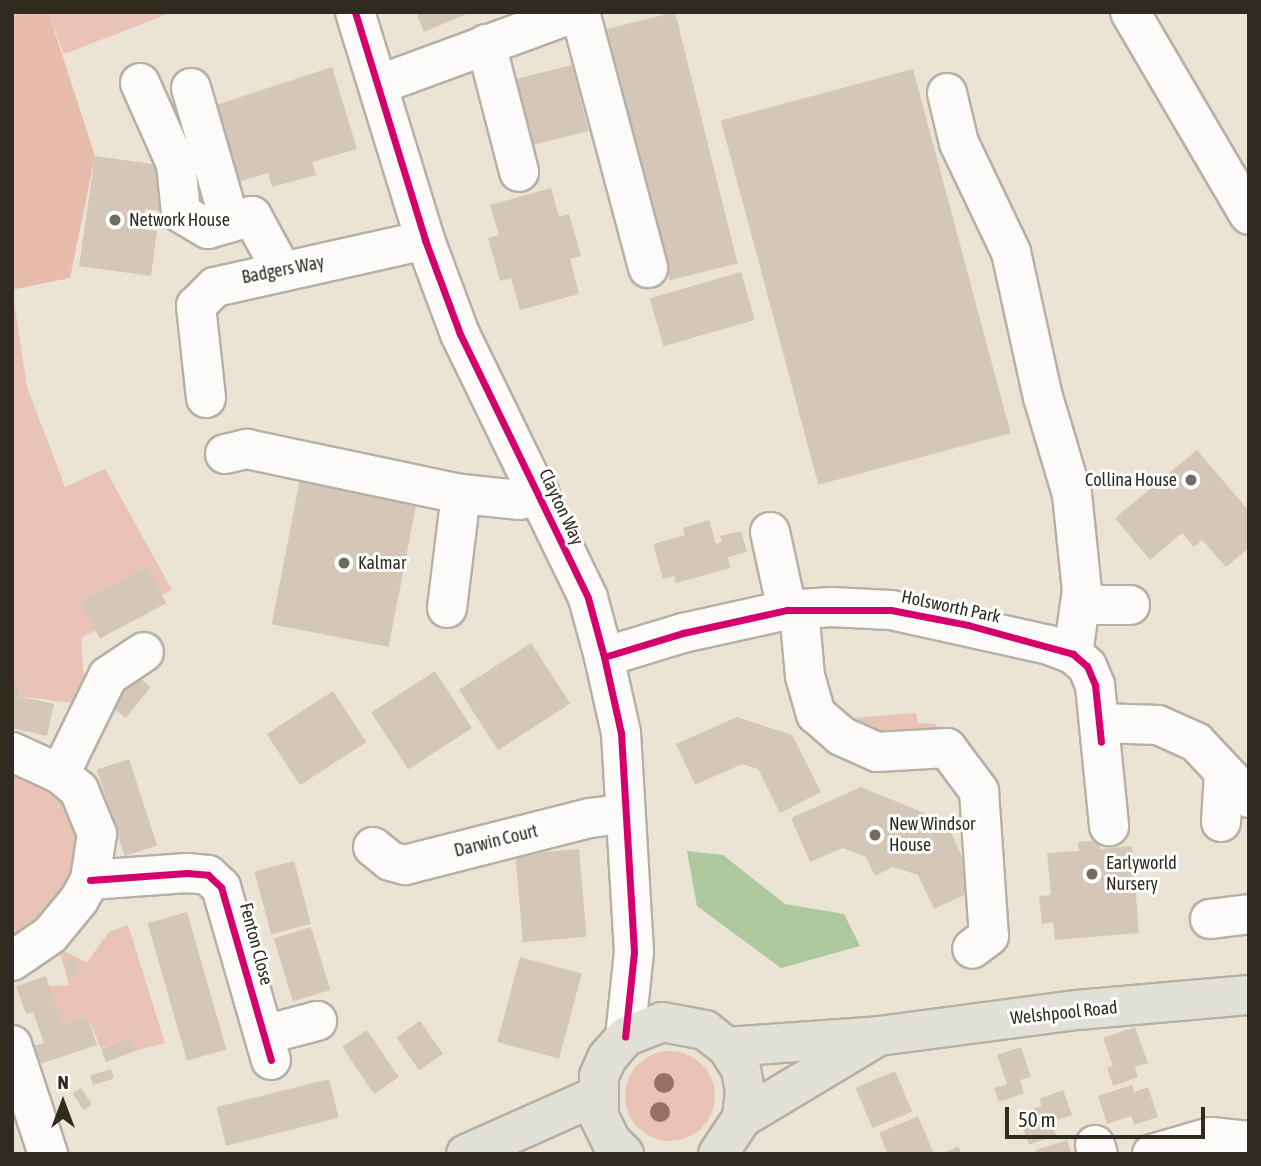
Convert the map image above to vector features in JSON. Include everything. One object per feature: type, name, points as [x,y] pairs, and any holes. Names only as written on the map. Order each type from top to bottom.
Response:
[{"type":"main road","name":"Welshpool Road","points":[[727,1047],[879,1036],[1076,1010],[1249,995]]},
{"type":"main road","points":[[624,1154],[604,1129],[596,1096],[607,1058],[625,1037],[648,1025],[677,1022],[705,1030],[727,1047],[741,1069],[745,1092],[742,1118]]},
{"type":"main road","name":"Welshpool Road","points":[[718,1154],[742,1118],[879,1036]]},
{"type":"main road","points":[[466,1154],[596,1096]]},
{"type":"street","name":"Clayton Way","points":[[355,12],[425,240],[460,334],[588,598],[604,657],[621,733],[623,814],[635,952],[625,1037]]},
{"type":"street","points":[[1130,12],[1249,215]]},
{"type":"street","points":[[378,85],[574,13],[648,268]]},
{"type":"street","points":[[486,44],[519,172]]},
{"type":"street","points":[[141,83],[176,164],[181,213],[208,229],[252,216],[282,271]]},
{"type":"street","points":[[191,88],[230,222]]},
{"type":"street","points":[[947,93],[959,143],[1011,252],[1076,524],[1081,605],[1073,654],[1087,666],[1095,685],[1109,827]]},
{"type":"street","name":"Badgers Way","points":[[206,398],[199,353],[197,306],[205,296],[228,280],[425,240]]},
{"type":"street","points":[[225,454],[247,449],[461,494],[520,500],[540,495]]},
{"type":"street","points":[[447,608],[461,494]]},
{"type":"street","points":[[770,533],[793,610],[793,678],[816,714],[841,736],[877,752],[947,748],[979,791],[989,936],[972,949]]},
{"type":"street","points":[[1081,605],[1130,606]]},
{"type":"street","name":"Holsworth Park","points":[[604,657],[683,633],[793,610],[891,610],[968,625],[1073,654]]},
{"type":"street","points":[[60,774],[108,676],[144,652]]},
{"type":"street","points":[[1100,732],[1128,721],[1172,731],[1196,742],[1237,785],[1221,822]]},
{"type":"street","points":[[12,752],[60,774],[79,790],[94,821],[97,834],[90,880],[67,918],[12,961]]},
{"type":"street","name":"Darwin Court","points":[[394,863],[590,818],[623,814]]},
{"type":"street","name":"Fenton Close","points":[[90,880],[187,873],[208,876],[221,887],[268,1048],[317,1021]]},
{"type":"street","points":[[1210,919],[1249,914]]},
{"type":"street","name":"Clayton Way","points":[[635,952],[657,1003],[677,1022]]},
{"type":"street","points":[[12,1045],[48,1154]]},
{"type":"street","points":[[1152,1154],[1211,1137],[1249,1141]]},
{"type":"shaded area","points":[[12,12],[173,12],[64,54],[49,14],[12,17]]},
{"type":"shaded area","points":[[34,13],[49,14],[95,156],[70,278],[16,289],[12,288],[12,17]]},
{"type":"shaded area","points":[[12,288],[27,387],[65,487],[105,469],[172,590],[81,638],[86,705],[18,696],[20,685],[12,683]]},
{"type":"shaded area","points":[[916,713],[918,723],[937,724],[935,731],[928,734],[856,731],[849,725],[851,718]]},
{"type":"shaded area","points":[[12,763],[49,781],[76,813],[85,849],[57,907],[12,942]]},
{"type":"shaded area","points":[[687,851],[723,855],[785,904],[844,914],[860,946],[781,968],[697,906]]},
{"type":"shaded area","points":[[128,925],[165,1043],[135,1051],[130,1038],[101,1048],[87,1016],[62,1025],[49,986],[69,985],[59,949],[87,962],[109,932]]},
{"type":"shaded area","points":[[661,1051],[679,1051],[695,1058],[708,1071],[715,1087],[715,1105],[708,1121],[695,1134],[679,1141],[661,1141],[645,1134],[632,1121],[625,1105],[625,1087],[632,1071],[645,1058]]},
{"type":"building","points":[[416,12],[471,12],[424,32]]},
{"type":"building","points":[[675,12],[738,263],[670,280],[607,29]]},
{"type":"building","points":[[572,65],[588,131],[519,148],[502,82]]},
{"type":"building","points":[[332,67],[357,149],[312,162],[316,175],[272,187],[268,173],[231,184],[207,108]]},
{"type":"building","points":[[913,69],[1011,433],[818,485],[721,121]]},
{"type":"building","name":"Network House","points":[[95,156],[167,166],[161,211],[145,209],[142,229],[157,231],[151,276],[79,266]]},
{"type":"building","points":[[551,188],[559,217],[569,214],[581,256],[570,259],[579,294],[520,310],[511,278],[500,281],[488,238],[499,235],[490,205]]},
{"type":"building","points":[[741,272],[755,320],[663,346],[650,298]]},
{"type":"building","name":"Collina House","points":[[1197,450],[1249,511],[1249,548],[1226,567],[1202,540],[1194,547],[1182,533],[1150,560],[1115,518]]},
{"type":"building","name":"Kalmar","points":[[300,479],[417,502],[389,647],[272,624]]},
{"type":"building","points":[[709,520],[716,544],[722,542],[720,536],[741,531],[747,552],[728,557],[730,568],[676,583],[674,576],[663,579],[653,544],[685,535],[683,528]]},
{"type":"building","points":[[147,567],[166,603],[100,638],[81,602]]},
{"type":"building","points":[[531,643],[570,703],[498,750],[459,690]]},
{"type":"building","points":[[435,671],[472,728],[408,769],[371,712]]},
{"type":"building","points":[[136,675],[151,687],[126,718],[111,706]]},
{"type":"building","points":[[12,683],[20,685],[18,696],[54,704],[47,736],[12,728]]},
{"type":"building","points":[[333,691],[366,742],[300,785],[267,734]]},
{"type":"building","points":[[737,717],[792,735],[821,792],[780,813],[758,769],[742,764],[695,785],[676,744]]},
{"type":"building","points":[[129,759],[157,846],[125,856],[97,770]]},
{"type":"building","name":"New Windsor House","points":[[861,787],[946,822],[977,889],[934,909],[918,875],[893,867],[875,876],[866,857],[843,848],[810,862],[791,818]]},
{"type":"building","name":"Earlyworld Nursery","points":[[1099,840],[1100,849],[1132,846],[1139,933],[1055,940],[1053,922],[1042,924],[1039,896],[1051,895],[1047,853],[1079,851],[1078,842]]},
{"type":"building","points":[[579,849],[587,937],[523,942],[515,855]]},
{"type":"building","points":[[294,861],[311,924],[271,934],[254,872]]},
{"type":"building","points":[[187,912],[226,1049],[187,1061],[148,923]]},
{"type":"building","points":[[311,927],[330,990],[293,1002],[274,938]]},
{"type":"building","points":[[520,957],[582,974],[559,1059],[497,1042]]},
{"type":"building","points":[[73,959],[78,975],[69,978],[64,962]]},
{"type":"building","points":[[46,976],[62,1025],[87,1016],[97,1045],[40,1064],[34,1046],[44,1043],[33,1012],[26,1014],[16,986]]},
{"type":"building","points":[[420,1021],[443,1054],[419,1070],[396,1038]]},
{"type":"building","points":[[1135,1027],[1148,1063],[1135,1067],[1138,1077],[1113,1086],[1107,1068],[1113,1066],[1103,1038]]},
{"type":"building","points":[[367,1030],[399,1077],[374,1094],[342,1047]]},
{"type":"building","points":[[130,1038],[135,1051],[106,1062],[101,1049]]},
{"type":"building","points":[[1021,1047],[1031,1077],[1020,1080],[1024,1093],[999,1102],[994,1088],[1007,1084],[997,1055]]},
{"type":"building","points":[[111,1069],[114,1079],[93,1085],[90,1075]]},
{"type":"building","points":[[895,1071],[912,1112],[873,1128],[855,1088]]},
{"type":"building","points":[[329,1079],[339,1118],[226,1146],[216,1107]]},
{"type":"building","points":[[1132,1085],[1134,1092],[1148,1087],[1158,1117],[1134,1125],[1131,1116],[1107,1124],[1098,1096]]},
{"type":"building","points":[[81,1088],[92,1105],[84,1110],[73,1093]]},
{"type":"building","points":[[1063,1090],[1072,1115],[1051,1122],[1056,1135],[1029,1145],[1018,1114],[1042,1106],[1039,1099]]},
{"type":"building","points":[[918,1116],[934,1154],[888,1154],[879,1133]]},
{"type":"building","points":[[1067,1140],[1072,1154],[1037,1154],[1036,1150]]},
{"type":"building","points":[[958,1146],[962,1154],[942,1154]]},
{"type":"cycle path","points":[[355,12],[425,240],[460,334],[588,598],[604,657],[621,733],[634,952],[625,1037]]},
{"type":"cycle path","points":[[604,657],[683,633],[787,610],[891,610],[968,625],[1073,654],[1087,666],[1095,685],[1101,742]]},
{"type":"cycle path","points":[[90,880],[187,873],[208,875],[221,887],[271,1060]]},
{"type":"place","name":"Network House","points":[[115,220]]},
{"type":"place","name":"Collina House","points":[[1191,480]]},
{"type":"place","name":"Kalmar","points":[[344,563]]},
{"type":"place","name":"New Windsor House","points":[[875,835]]},
{"type":"place","name":"Earlyworld Nursery","points":[[1092,874]]}]
